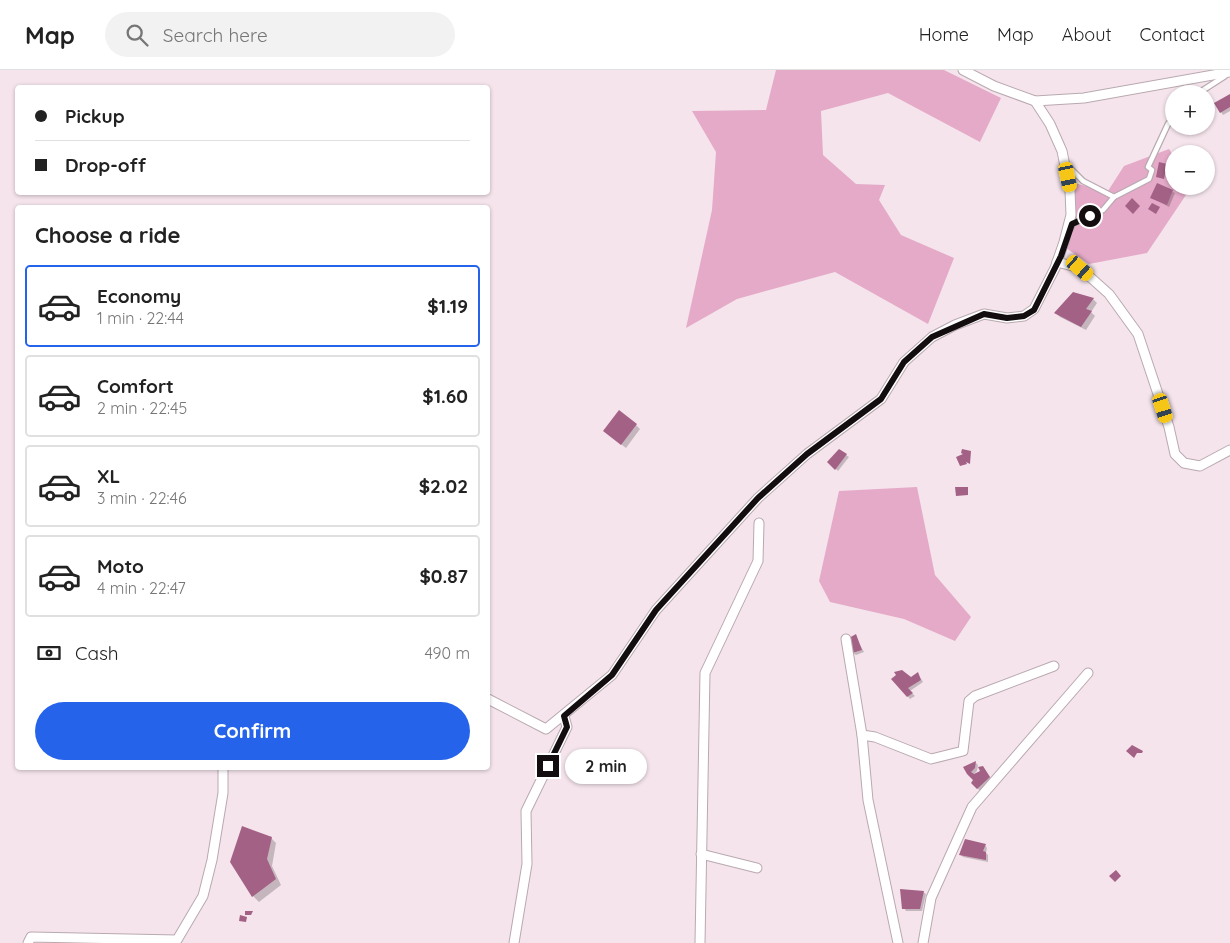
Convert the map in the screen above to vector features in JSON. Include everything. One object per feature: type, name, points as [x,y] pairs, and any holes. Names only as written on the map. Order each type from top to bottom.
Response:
[{"type":"street","points":[[962,70],[994,86],[1035,100],[1084,98],[1230,72]]},
{"type":"street","points":[[490,700],[546,729],[612,675],[656,610],[758,498],[807,454],[881,399],[904,362],[932,337],[955,325],[984,314],[1007,318],[1024,316],[1034,310],[1057,262],[1071,215],[1070,191],[1062,151],[1050,124],[1035,100]]},
{"type":"street","points":[[1057,262],[1080,268],[1102,287],[1138,334],[1169,426],[1175,454],[1184,463],[1200,466],[1230,450]]},
{"type":"street","points":[[700,943],[705,673],[758,561],[759,523]]},
{"type":"street","points":[[846,639],[862,735],[868,800],[898,943]]},
{"type":"street","points":[[862,735],[875,737],[931,759],[963,751],[969,701],[975,696],[1054,666]]},
{"type":"street","points":[[923,943],[931,898],[972,807],[1088,673]]},
{"type":"street","points":[[514,943],[527,864],[526,811],[567,727],[564,716]]},
{"type":"street","points":[[28,943],[31,938],[177,940],[203,896],[212,860],[224,770]]},
{"type":"street","points":[[701,854],[757,868]]},
{"type":"lane","points":[[1210,85],[1230,72]]},
{"type":"lane","points":[[1057,262],[1061,256],[1072,224],[1103,210],[1114,197],[1149,179],[1152,175],[1152,170],[1148,167],[1165,130]]},
{"type":"lane","points":[[1064,162],[1083,181],[1114,197]]},
{"type":"shaded area","points":[[776,70],[944,70],[1001,98],[980,142],[888,93],[821,111],[823,155],[856,184],[885,185],[879,200],[901,235],[954,258],[928,324],[835,272],[737,299],[686,328],[712,210],[716,152],[692,111],[766,110]]},
{"type":"shaded area","points":[[1165,151],[1165,195],[1186,195],[1147,253],[1089,264],[1066,248],[1074,183],[1108,191],[1124,166]]},
{"type":"shaded area","points":[[917,487],[935,575],[971,617],[955,641],[904,619],[830,602],[819,581],[839,491]]},
{"type":"building","points":[[1230,94],[1230,107],[1220,113],[1215,102]]},
{"type":"building","points":[[1159,162],[1165,164],[1164,179],[1156,177]]},
{"type":"building","points":[[1157,183],[1165,186],[1165,195],[1171,195],[1167,205],[1150,198]]},
{"type":"building","points":[[1132,198],[1140,206],[1133,214],[1125,206]]},
{"type":"building","points":[[1152,203],[1160,207],[1156,214],[1148,209]]},
{"type":"building","points":[[1073,292],[1094,298],[1086,309],[1092,311],[1081,327],[1054,313]]},
{"type":"building","points":[[619,410],[637,424],[621,445],[603,431]]},
{"type":"building","points":[[839,449],[847,454],[835,470],[827,462]]},
{"type":"building","points":[[962,449],[971,451],[970,464],[966,462],[967,464],[960,466],[956,457],[963,454],[961,453]]},
{"type":"building","points":[[955,487],[968,487],[968,495],[956,496]]},
{"type":"building","points":[[856,634],[862,650],[852,653],[849,638]]},
{"type":"building","points":[[902,670],[911,677],[918,672],[921,680],[908,688],[913,693],[907,697],[891,679],[896,675],[894,672]]},
{"type":"building","points":[[1132,745],[1143,751],[1142,753],[1137,753],[1134,758],[1126,751]]},
{"type":"building","points":[[976,761],[975,768],[971,772],[974,774],[980,771],[978,767],[983,766],[990,777],[977,789],[971,783],[973,780],[963,767]]},
{"type":"building","points":[[242,826],[272,837],[267,859],[276,879],[252,897],[230,862]]},
{"type":"building","points":[[965,839],[986,844],[983,851],[986,852],[986,860],[959,855]]},
{"type":"building","points":[[1116,870],[1121,876],[1115,882],[1109,876]]},
{"type":"building","points":[[900,889],[924,891],[920,909],[902,909]]},
{"type":"building","points":[[245,911],[253,911],[251,915],[245,915]]},
{"type":"building","points":[[240,915],[247,917],[246,922],[239,921]]},
{"type":"route","points":[[548,766],[567,727],[564,716],[612,675],[656,610],[758,498],[807,454],[881,399],[904,362],[932,337],[955,325],[984,314],[1007,318],[1024,316],[1034,310],[1061,256],[1072,224],[1090,216]]}]
